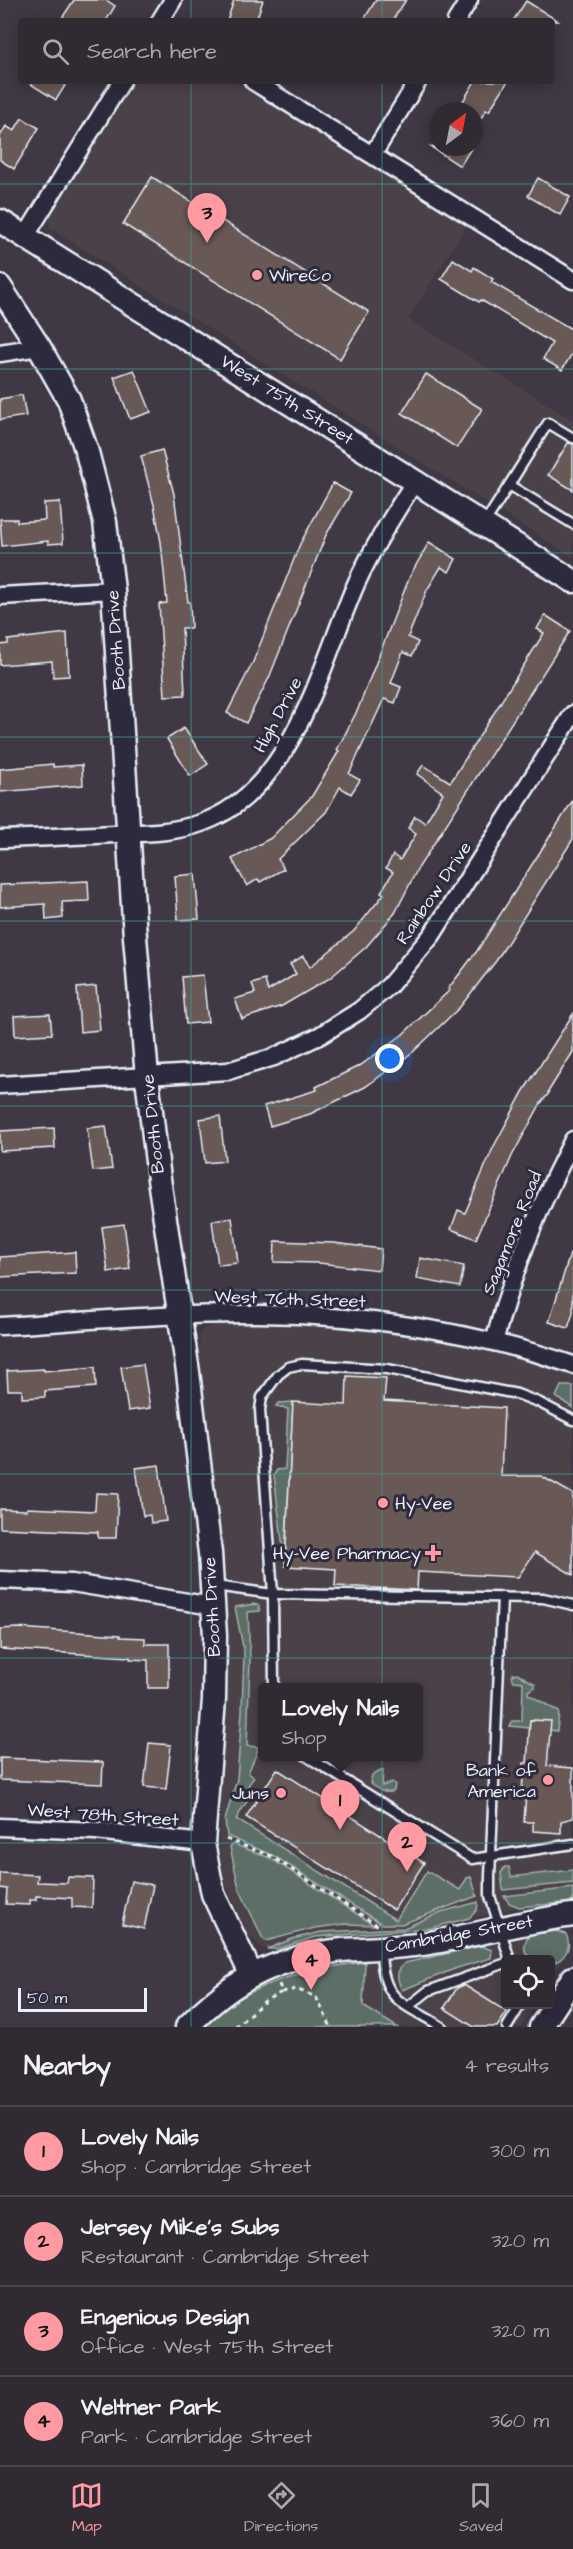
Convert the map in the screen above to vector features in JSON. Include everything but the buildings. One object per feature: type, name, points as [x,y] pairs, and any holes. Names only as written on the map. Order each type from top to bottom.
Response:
[{"type":"street","points":[[162,18],[173,0]]},
{"type":"street","points":[[458,18],[469,0]]},
{"type":"street","points":[[25,237],[120,84]]},
{"type":"street","points":[[258,84],[573,280]]},
{"type":"street","points":[[373,154],[416,84]]},
{"type":"street","name":"West 75th Street","points":[[0,221],[573,581]]},
{"type":"street","name":"Booth Drive","points":[[0,287],[39,347],[69,400],[87,452],[105,522],[113,590],[128,833],[147,1077],[207,1531],[215,1636],[214,1699],[203,1843],[213,1894],[251,1974]]},
{"type":"street","points":[[0,353],[39,347]]},
{"type":"street","name":"High Drive","points":[[0,839],[179,829],[213,819],[246,798],[262,781],[289,742],[376,543],[415,481]]},
{"type":"street","points":[[0,596],[113,590]]},
{"type":"street","name":"Rainbow Drive","points":[[0,1085],[228,1071],[274,1057],[319,1036],[358,1011],[389,986],[432,935],[573,714]]},
{"type":"street","name":"Sagamore Road","points":[[494,1342],[516,1266],[541,1203],[573,1140]]},
{"type":"street","name":"West 76th Street","points":[[0,1326],[179,1315],[313,1316],[379,1322],[494,1342],[573,1365]]},
{"type":"street","points":[[0,1580],[72,1583],[212,1596]]},
{"type":"street","name":"West 78th Street","points":[[0,1827],[96,1831],[203,1843]]},
{"type":"street","name":"Cambridge Street","points":[[187,2027],[211,2002],[251,1974],[286,1961],[380,1938],[432,1943],[516,1923],[573,1916]]},
{"type":"street","points":[[541,2027],[564,1988]]},
{"type":"lane","points":[[484,524],[548,423],[573,438]]},
{"type":"lane","points":[[509,485],[573,524]]},
{"type":"lane","points":[[274,1683],[273,1594],[260,1410],[262,1397],[278,1375],[288,1367],[302,1364],[401,1371],[517,1394],[573,1420]]},
{"type":"lane","points":[[212,1596],[273,1594],[543,1598],[573,1605]]},
{"type":"lane","points":[[502,1597],[490,1896],[509,1955]]},
{"type":"lane","points":[[314,1761],[472,1859],[573,1844]]},
{"type":"lane","points":[[380,1938],[381,1972],[390,1995],[442,2027]]},
{"type":"lane","points":[[408,2006],[428,1991],[501,1965]]},
{"type":"lane","points":[[507,2027],[518,2009]]},
{"type":"path","points":[[226,1839],[271,1856],[380,1938]]},
{"type":"path","points":[[276,1979],[282,1992]]},
{"type":"path","points":[[236,2027],[266,2000],[282,1992],[296,1989],[316,1996],[331,2027]]},
{"type":"shaded area","points":[[131,84],[239,84],[467,225],[408,319],[573,420],[573,557],[50,228],[49,216]]},
{"type":"shaded area","points":[[226,1323],[329,1326],[434,1340],[530,1360],[573,1376],[573,1902],[519,1907],[417,1931],[316,1937],[272,1949],[261,1947],[249,1936],[226,1885],[219,1846],[222,1779],[222,1543],[199,1348],[200,1332],[209,1326]]},
{"type":"shaded area","points":[[556,1931],[568,1936],[570,1947],[555,1973],[555,1955],[501,1955],[501,2009],[532,2009],[521,2027],[397,2027],[363,2006],[365,1962],[392,1962],[436,1957]]},
{"type":"green space","points":[[561,1386],[573,1386],[573,1408],[556,1397]]},
{"type":"green space","points":[[293,1402],[284,1558],[274,1475],[277,1470],[285,1469],[288,1409],[276,1406],[279,1403]]},
{"type":"green space","points":[[256,1604],[260,1611],[248,1612],[250,1659],[247,1746],[257,1747],[258,1750],[248,1773],[254,1777],[243,1793],[249,1798],[236,1819],[396,1920],[427,1871],[460,1890],[467,1878],[471,1877],[477,1896],[402,1924],[382,1924],[274,1856],[227,1836],[225,1820],[237,1779],[242,1711],[244,1652],[235,1607]]},
{"type":"green space","points":[[517,1673],[535,1684],[528,1694],[559,1712],[557,1731],[550,1730],[550,1721],[530,1720],[529,1728],[510,1726],[512,1721],[522,1721],[523,1682],[514,1681],[512,1677]]},
{"type":"green space","points":[[383,1770],[382,1786],[392,1782],[395,1784],[394,1791],[384,1792],[370,1783],[372,1775]]},
{"type":"green space","points":[[233,1844],[270,1858],[374,1925],[345,1924],[315,1928],[266,1941],[239,1888],[230,1847]]},
{"type":"green space","points":[[505,1867],[509,1867],[511,1877],[573,1870],[573,1883],[503,1890],[501,1873]]},
{"type":"green space","points":[[573,1888],[573,1902],[519,1907],[509,1903],[504,1896]]},
{"type":"green space","points":[[478,1902],[477,1910],[469,1918],[431,1928],[316,1937],[277,1949],[267,1949],[292,1939],[321,1932],[404,1928],[441,1912]]},
{"type":"green space","points":[[556,1931],[566,1934],[568,1949],[566,1953],[555,1962],[555,1955],[528,1955],[525,1945],[527,1938],[533,1934]]},
{"type":"green space","points":[[481,1946],[492,1950],[491,1958],[457,1968],[402,1990],[398,1976],[405,1963]]},
{"type":"green space","points":[[365,1962],[363,2006],[397,2027],[205,2027],[239,1999],[279,1980],[321,1969]]},
{"type":"place","name":"Engenious Design","points":[[207,243]]},
{"type":"place","name":"WireCo","points":[[257,275]]},
{"type":"place","name":"Hy-Vee","points":[[383,1503]]},
{"type":"place","name":"Hy-Vee Pharmacy","points":[[433,1553]]},
{"type":"place","name":"Bank of America","points":[[548,1780]]},
{"type":"place","name":"Juns","points":[[281,1793]]},
{"type":"place","name":"Lovely Nails","points":[[340,1830]]},
{"type":"place","name":"Jersey Mike's Subs","points":[[407,1872]]},
{"type":"place","name":"Weltner Park","points":[[311,1990]]}]
